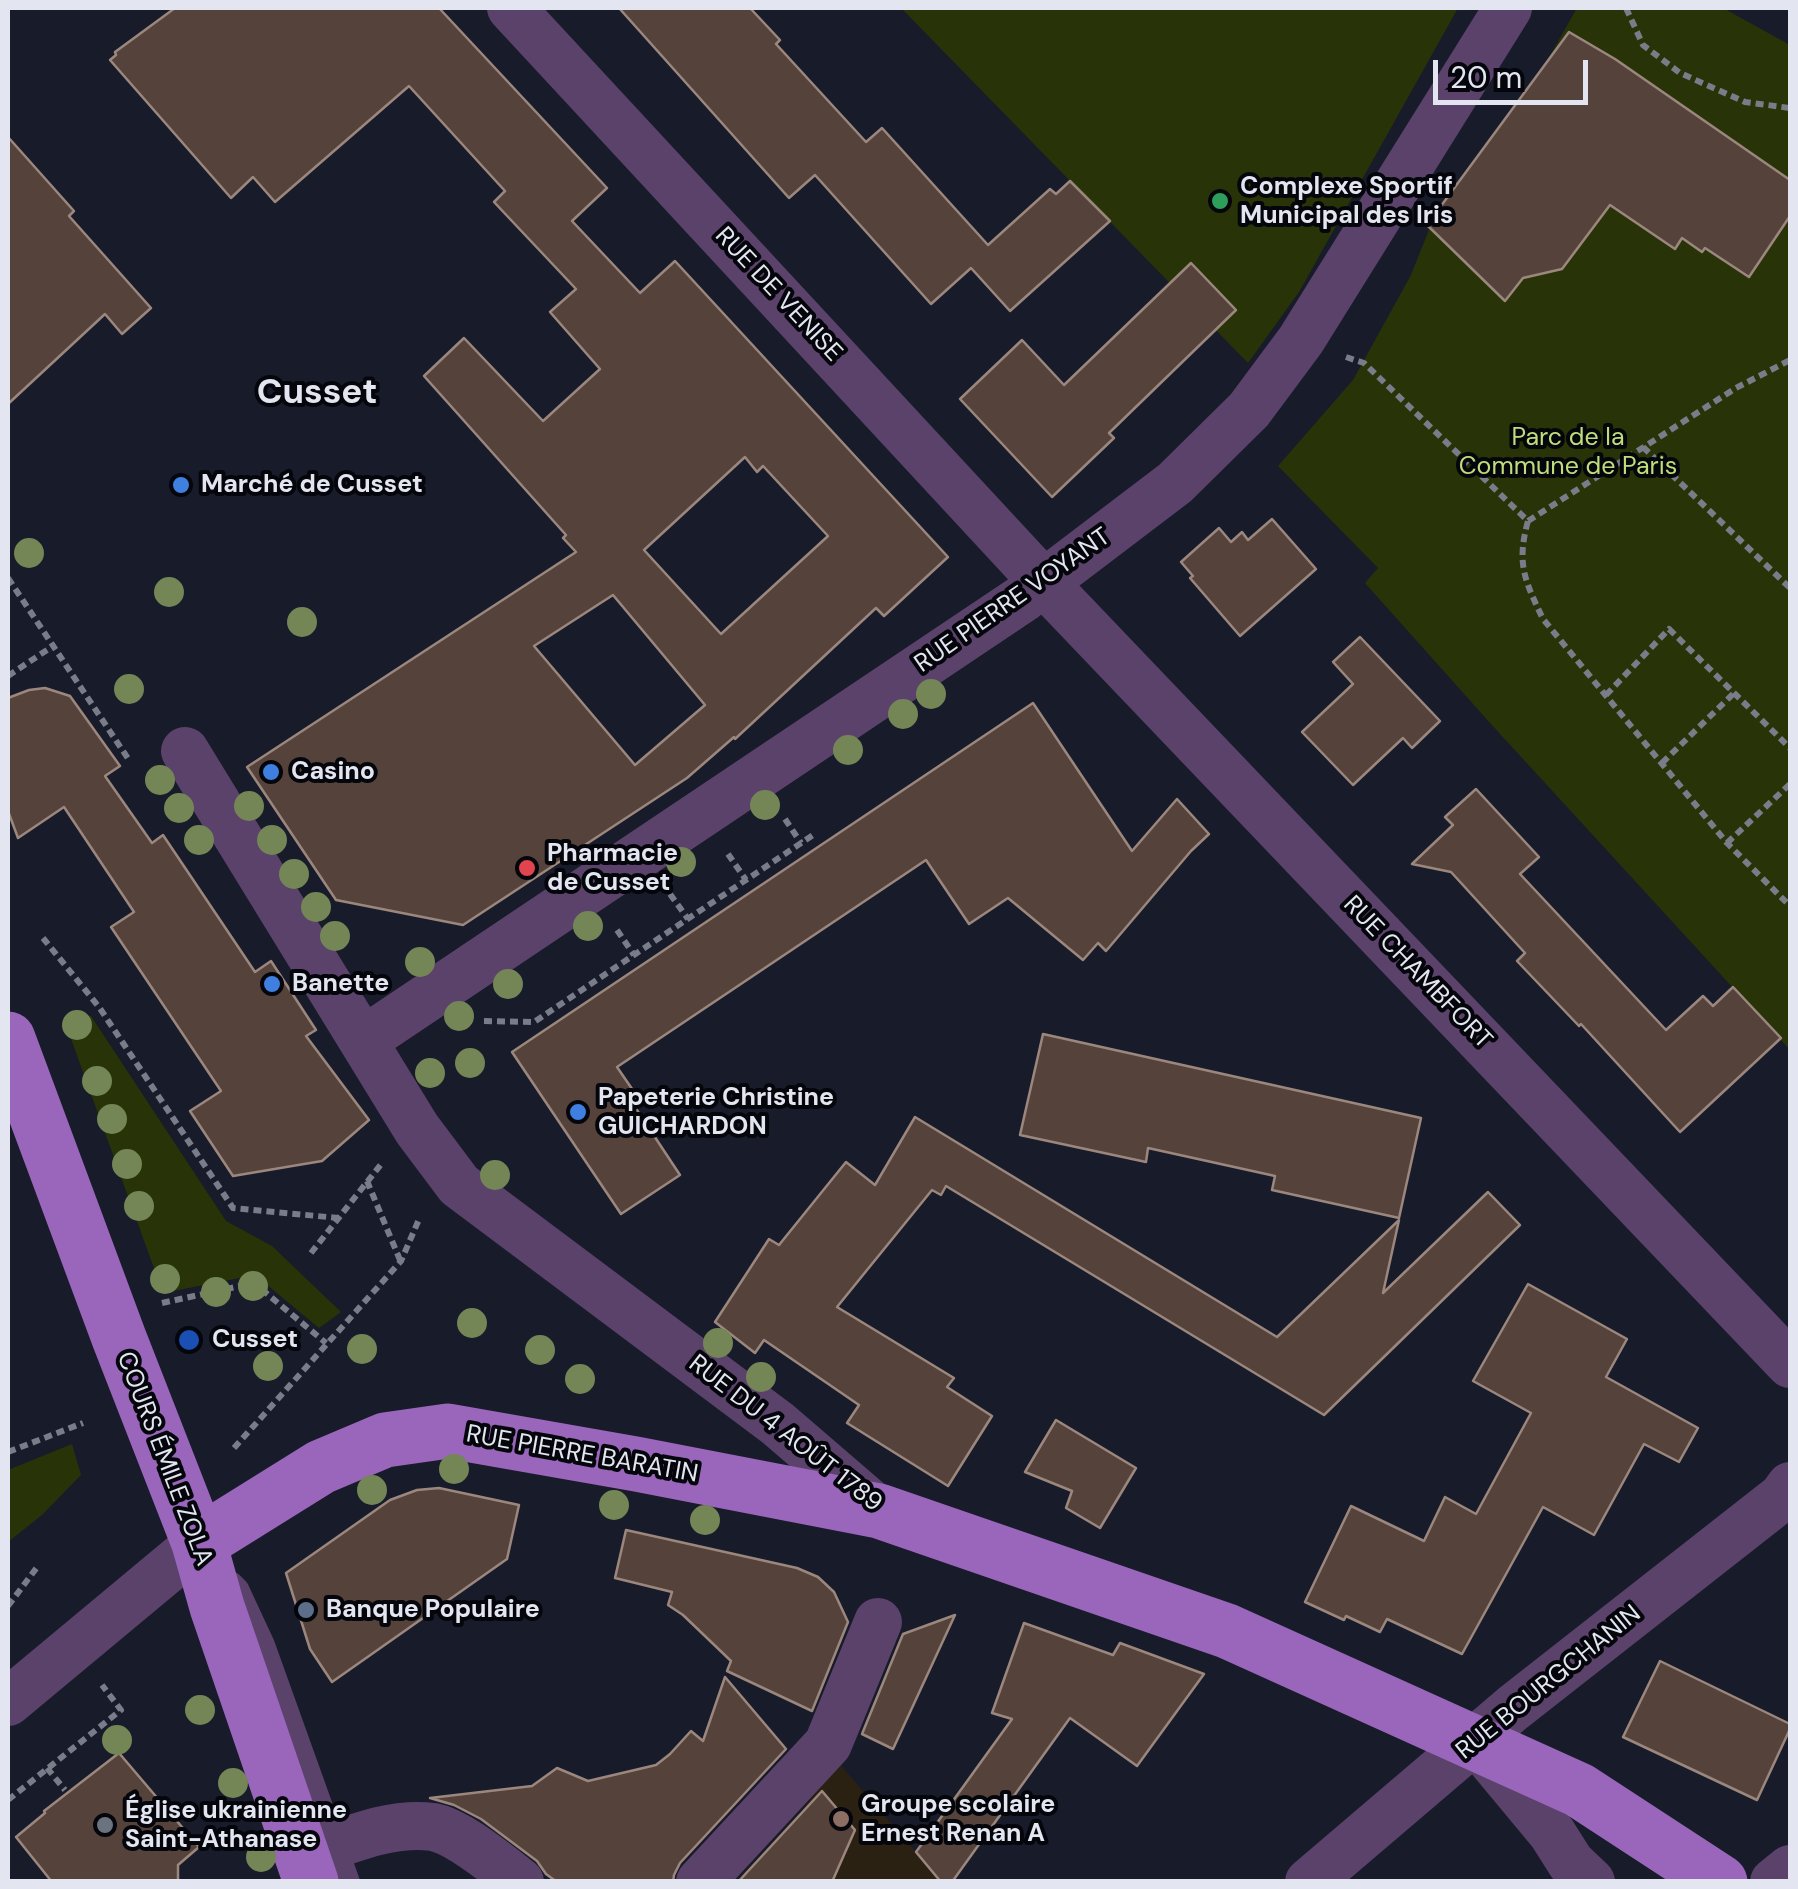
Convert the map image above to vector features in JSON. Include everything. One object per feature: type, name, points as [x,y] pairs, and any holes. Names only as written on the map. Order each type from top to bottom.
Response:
[{"type":"main road","name":"COURS ÉMILE ZOLA","points":[[8,1040],[199,1543],[218,1607],[324,1866]]},
{"type":"main road","name":"RUE PIERRE BARATIN","points":[[199,1543],[321,1468],[385,1440],[448,1432],[879,1511]]},
{"type":"main road","name":"RUE DU 4 AOÛT 1789","points":[[879,1511],[1227,1631],[1578,1790],[1720,1882]]},
{"type":"street","name":"RUE DE VENISE","points":[[512,8],[1044,583]]},
{"type":"street","name":"RUE PIERRE VOYANT","points":[[364,1040],[1044,583],[1175,483],[1249,410],[1301,340],[1508,8]]},
{"type":"street","name":"RUE CHAMBFORT","points":[[1044,583],[1790,1364]]},
{"type":"street","name":"RUE DU 4 AOÛT 1789","points":[[185,751],[417,1129],[459,1186],[778,1424],[879,1511]]},
{"type":"street","name":"RUE BOURGCHANIN","points":[[1309,1882],[1513,1708],[1782,1497],[1790,1486]]},
{"type":"street","name":"RUE PIERRE BARATIN","points":[[8,1702],[199,1543]]},
{"type":"street","points":[[700,1882],[828,1744],[878,1622]]},
{"type":"street","points":[[1476,1741],[1571,1863],[1591,1882]]},
{"type":"street","points":[[324,1866],[387,1828],[436,1827],[477,1848],[520,1882]]},
{"type":"street","points":[[1774,1882],[1790,1869]]},
{"type":"path","points":[[1626,8],[1643,45],[1680,72],[1744,102],[1790,108]]},
{"type":"path","points":[[1789,900],[1727,842],[1543,619],[1524,579],[1522,546],[1528,521],[1736,388],[1790,360]]},
{"type":"path","points":[[1361,362],[1528,521]]},
{"type":"path","points":[[1643,447],[1790,588]]},
{"type":"path","points":[[8,578],[129,760]]},
{"type":"path","points":[[1606,695],[1668,629],[1790,748]]},
{"type":"path","points":[[8,676],[53,646]]},
{"type":"path","points":[[1662,763],[1734,693]]},
{"type":"path","points":[[1727,842],[1790,784]]},
{"type":"path","points":[[786,820],[801,843]]},
{"type":"path","points":[[484,1021],[534,1022],[816,834]]},
{"type":"path","points":[[731,858],[746,880]]},
{"type":"path","points":[[672,897],[688,919]]},
{"type":"path","points":[[620,932],[634,955]]},
{"type":"path","points":[[43,938],[99,1007],[233,1208],[338,1218]]},
{"type":"path","points":[[312,1252],[388,1156]]},
{"type":"path","points":[[368,1181],[400,1262]]},
{"type":"path","points":[[234,1448],[400,1262],[417,1224]]},
{"type":"path","points":[[158,1304],[254,1283],[326,1343]]},
{"type":"path","points":[[8,1452],[84,1423]]},
{"type":"path","points":[[8,1606],[38,1566]]},
{"type":"path","points":[[8,1800],[121,1710],[98,1680]]},
{"type":"path","points":[[47,1768],[65,1790]]},
{"type":"shaded area","name":"Groupe scolaire Ernest Renan A","points":[[838,1762],[941,1881],[736,1882],[803,1809]]},
{"type":"green space","name":"Complexe Sportif Municipal des Iris","points":[[901,8],[1458,8],[1299,292],[1248,363]]},
{"type":"green space","name":"Parc de la Commune de Paris","points":[[1577,8],[1723,8],[1790,45],[1790,1050],[1365,583],[1378,568],[1278,466],[1353,380],[1411,275],[1434,217],[1543,68]]},
{"type":"green space","points":[[91,1016],[226,1221],[272,1246],[341,1312],[319,1328],[255,1275],[163,1293],[66,1025]]},
{"type":"green space","points":[[72,1444],[81,1475],[42,1515],[8,1542],[8,1470]]},
{"type":"building","points":[[175,8],[439,8],[607,188],[572,221],[640,293],[675,261],[948,557],[884,616],[876,608],[735,739],[687,778],[463,925],[336,900],[247,767],[576,552],[563,538],[566,535],[424,376],[464,338],[543,421],[600,369],[550,312],[576,289],[494,202],[505,191],[409,86],[275,202],[253,177],[231,198],[110,60],[115,52]],"holes":[[[745,457],[757,472],[763,466],[828,536],[721,634],[644,550]],[[613,595],[705,705],[635,765],[534,646]]]},
{"type":"building","points":[[619,8],[750,8],[780,40],[776,44],[866,142],[882,128],[988,245],[1050,189],[1056,194],[1070,181],[1110,221],[1010,311],[971,268],[931,304],[815,175],[789,198]]},
{"type":"building","points":[[1569,32],[1615,59],[1790,180],[1790,216],[1749,277],[1682,238],[1675,249],[1610,205],[1562,269],[1523,278],[1505,301],[1427,225]]},
{"type":"building","points":[[8,137],[74,211],[69,216],[151,308],[122,334],[105,314],[8,404]]},
{"type":"building","points":[[1191,263],[1236,310],[1109,433],[1114,438],[1052,497],[960,399],[1022,340],[1064,385]]},
{"type":"building","points":[[1272,519],[1316,569],[1240,636],[1181,562],[1219,528],[1231,542],[1242,532],[1248,540]]},
{"type":"building","points":[[1360,637],[1440,721],[1412,748],[1403,738],[1353,785],[1302,732],[1353,684],[1333,662]]},
{"type":"building","points":[[45,688],[70,696],[120,766],[105,776],[152,843],[163,835],[255,972],[271,961],[316,1030],[306,1036],[369,1120],[322,1161],[233,1176],[190,1111],[221,1091],[111,927],[134,912],[64,807],[18,838],[8,811],[8,698]]},
{"type":"building","points":[[1033,703],[1132,851],[1177,799],[1209,834],[1106,951],[1098,943],[1083,960],[1008,898],[969,924],[926,860],[617,1067],[641,1102],[635,1107],[680,1175],[621,1214],[512,1052]]},
{"type":"building","points":[[1476,789],[1539,857],[1520,874],[1666,1030],[1703,996],[1713,1006],[1733,987],[1781,1038],[1680,1132],[1517,961],[1525,953],[1451,872],[1412,864],[1453,825],[1445,817]]},
{"type":"building","points":[[1043,1034],[1421,1118],[1399,1218],[1272,1190],[1275,1176],[1148,1148],[1146,1162],[1020,1135]]},
{"type":"building","points":[[915,1117],[1277,1337],[1399,1220],[1383,1293],[1488,1192],[1520,1225],[1324,1415],[946,1186],[941,1195],[932,1190],[837,1307],[954,1378],[947,1387],[992,1416],[948,1486],[847,1423],[859,1405],[764,1340],[755,1353],[715,1322],[769,1239],[779,1245],[846,1162],[875,1185]]},
{"type":"building","points":[[1528,1284],[1627,1339],[1606,1377],[1698,1428],[1679,1462],[1644,1444],[1594,1535],[1543,1507],[1462,1654],[1387,1619],[1380,1632],[1305,1602],[1351,1506],[1424,1541],[1445,1497],[1476,1514],[1531,1413],[1473,1381]]},
{"type":"building","points":[[1056,1420],[1136,1468],[1100,1528],[1066,1508],[1072,1491],[1025,1472]]},
{"type":"building","points":[[439,1488],[519,1505],[507,1559],[332,1682],[310,1649],[286,1573],[390,1500],[417,1490]]},
{"type":"building","points":[[626,1530],[797,1568],[818,1577],[834,1592],[848,1622],[812,1711],[727,1671],[731,1661],[668,1605],[672,1592],[615,1578]]},
{"type":"building","points":[[955,1615],[893,1749],[862,1734],[903,1634]]},
{"type":"building","points":[[1024,1623],[1113,1655],[1120,1643],[1204,1674],[1137,1766],[1070,1718],[952,1882],[941,1882],[916,1852],[1012,1719],[992,1713]]},
{"type":"building","points":[[1660,1661],[1790,1724],[1757,1800],[1623,1737]]},
{"type":"building","points":[[725,1677],[786,1749],[680,1863],[673,1882],[557,1882],[537,1861],[481,1819],[430,1798],[532,1786],[557,1768],[588,1781],[656,1765],[691,1731],[703,1741]]},
{"type":"building","name":"Église ukrainienne Saint-Athanase","points":[[119,1753],[199,1847],[178,1865],[178,1882],[52,1882],[16,1837]]},
{"type":"building","points":[[822,1791],[855,1830],[832,1882],[738,1882]]},
{"type":"place","name":"Complexe Sportif Municipal des Iris","points":[[1220,201]]},
{"type":"place","name":"Marché de Cusset","points":[[181,485]]},
{"type":"place","name":"Casino","points":[[271,772]]},
{"type":"place","name":"Pharmacie de Cusset","points":[[527,868]]},
{"type":"place","name":"Banette","points":[[272,984]]},
{"type":"place","name":"Papeterie Christine GUICHARDON","points":[[578,1112]]},
{"type":"place","name":"Cusset","points":[[189,1340]]},
{"type":"place","name":"Banque Populaire","points":[[306,1610]]},
{"type":"place","name":"Groupe scolaire Ernest Renan A","points":[[841,1819]]},
{"type":"place","name":"Église ukrainienne Saint-Athanase","points":[[105,1825]]},
{"type":"district","name":"Cusset","points":[[317,394]]}]
